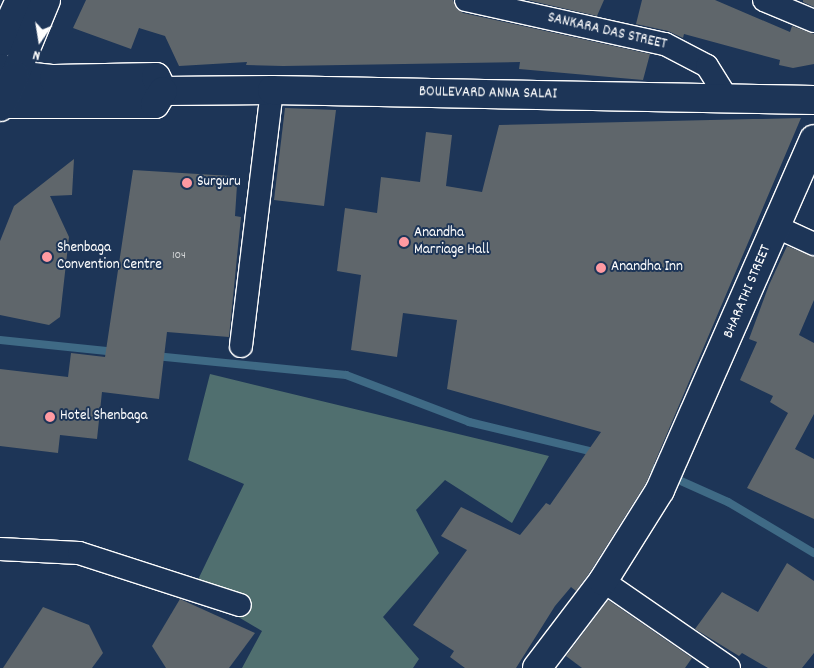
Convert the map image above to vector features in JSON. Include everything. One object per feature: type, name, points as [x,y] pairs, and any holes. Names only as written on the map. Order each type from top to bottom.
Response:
[{"type":"main road","points":[[0,44],[20,0]]},
{"type":"main road","points":[[7,72],[54,79],[156,77],[163,91],[155,104],[0,106],[7,72],[46,0]]},
{"type":"main road","name":"BOULEVARD ANNA SALAI","points":[[163,91],[272,90],[814,100]]},
{"type":"main road","name":"BHARATHI STREET","points":[[603,582],[660,490],[682,444],[814,139]]},
{"type":"main road","points":[[537,668],[603,582]]},
{"type":"street","name":"SANKARA DAS STREET","points":[[466,0],[665,44],[707,66],[727,98]]},
{"type":"street","points":[[764,0],[814,21]]},
{"type":"street","points":[[241,346],[272,90]]},
{"type":"street","points":[[776,227],[814,244]]},
{"type":"street","points":[[0,549],[78,553],[240,605]]},
{"type":"street","points":[[603,582],[729,668]]},
{"type":"green space","points":[[210,374],[549,456],[512,523],[445,480],[416,510],[439,553],[383,617],[419,659],[413,668],[242,668],[262,631],[193,590],[244,484],[188,460]]},
{"type":"building","points":[[86,0],[453,0],[457,9],[463,13],[650,54],[643,80],[519,69],[520,62],[283,66],[246,65],[247,62],[179,66],[165,36],[139,28],[131,49],[73,28]]},
{"type":"building","points":[[527,0],[604,0],[597,16]]},
{"type":"building","points":[[642,0],[715,0],[790,32],[792,26],[814,34],[814,64],[793,68],[779,65],[780,60],[684,34],[683,38],[668,31],[636,24]]},
{"type":"building","points":[[803,0],[814,0],[814,7],[803,2]]},
{"type":"building","points":[[285,108],[336,110],[324,206],[274,200]]},
{"type":"building","name":"Anandha Inn","points":[[801,118],[646,483],[590,572],[576,591],[571,587],[555,606],[516,668],[465,668],[450,657],[454,651],[413,625],[467,550],[441,536],[461,507],[520,535],[546,503],[550,505],[601,432],[447,389],[457,320],[403,313],[397,357],[351,350],[361,275],[337,271],[345,208],[377,213],[381,177],[420,182],[426,132],[452,135],[446,186],[482,192],[499,125]]},
{"type":"building","name":"Shenbaga Convention Centre","points":[[74,159],[72,195],[50,196],[69,237],[60,317],[49,325],[0,315],[0,241],[14,206]]},
{"type":"building","points":[[133,170],[231,176],[230,184],[237,185],[235,216],[241,217],[229,337],[167,332],[159,399],[102,392],[97,439],[60,435],[58,453],[0,446],[0,369],[68,377],[71,353],[105,357]]},
{"type":"building","points":[[787,246],[814,257],[814,300],[799,335],[814,343],[814,414],[795,449],[814,459],[814,519],[747,488],[788,413],[770,402],[773,396],[740,380],[757,342],[749,339],[769,285]]},
{"type":"building","points":[[787,563],[814,581],[814,653],[802,668],[768,668],[742,653],[739,656],[695,629],[722,592],[758,612]]},
{"type":"building","points":[[180,599],[255,633],[229,668],[166,668],[152,646]]},
{"type":"building","points":[[608,600],[692,658],[685,668],[582,668],[566,656]]},
{"type":"building","points":[[43,607],[89,625],[103,653],[92,668],[3,668]]},
{"type":"waterway","points":[[0,340],[116,352]]},
{"type":"waterway","points":[[155,356],[346,375],[469,422],[598,453]]},
{"type":"waterway","points":[[643,464],[728,502],[814,553]]},
{"type":"place","name":"Surguru","points":[[187,183]]},
{"type":"place","name":"Anandha Marriage Hall","points":[[404,242]]},
{"type":"place","name":"Shenbaga Convention Centre","points":[[47,257]]},
{"type":"place","name":"Anandha Inn","points":[[601,268]]},
{"type":"place","name":"Hotel Shenbaga","points":[[50,417]]}]
